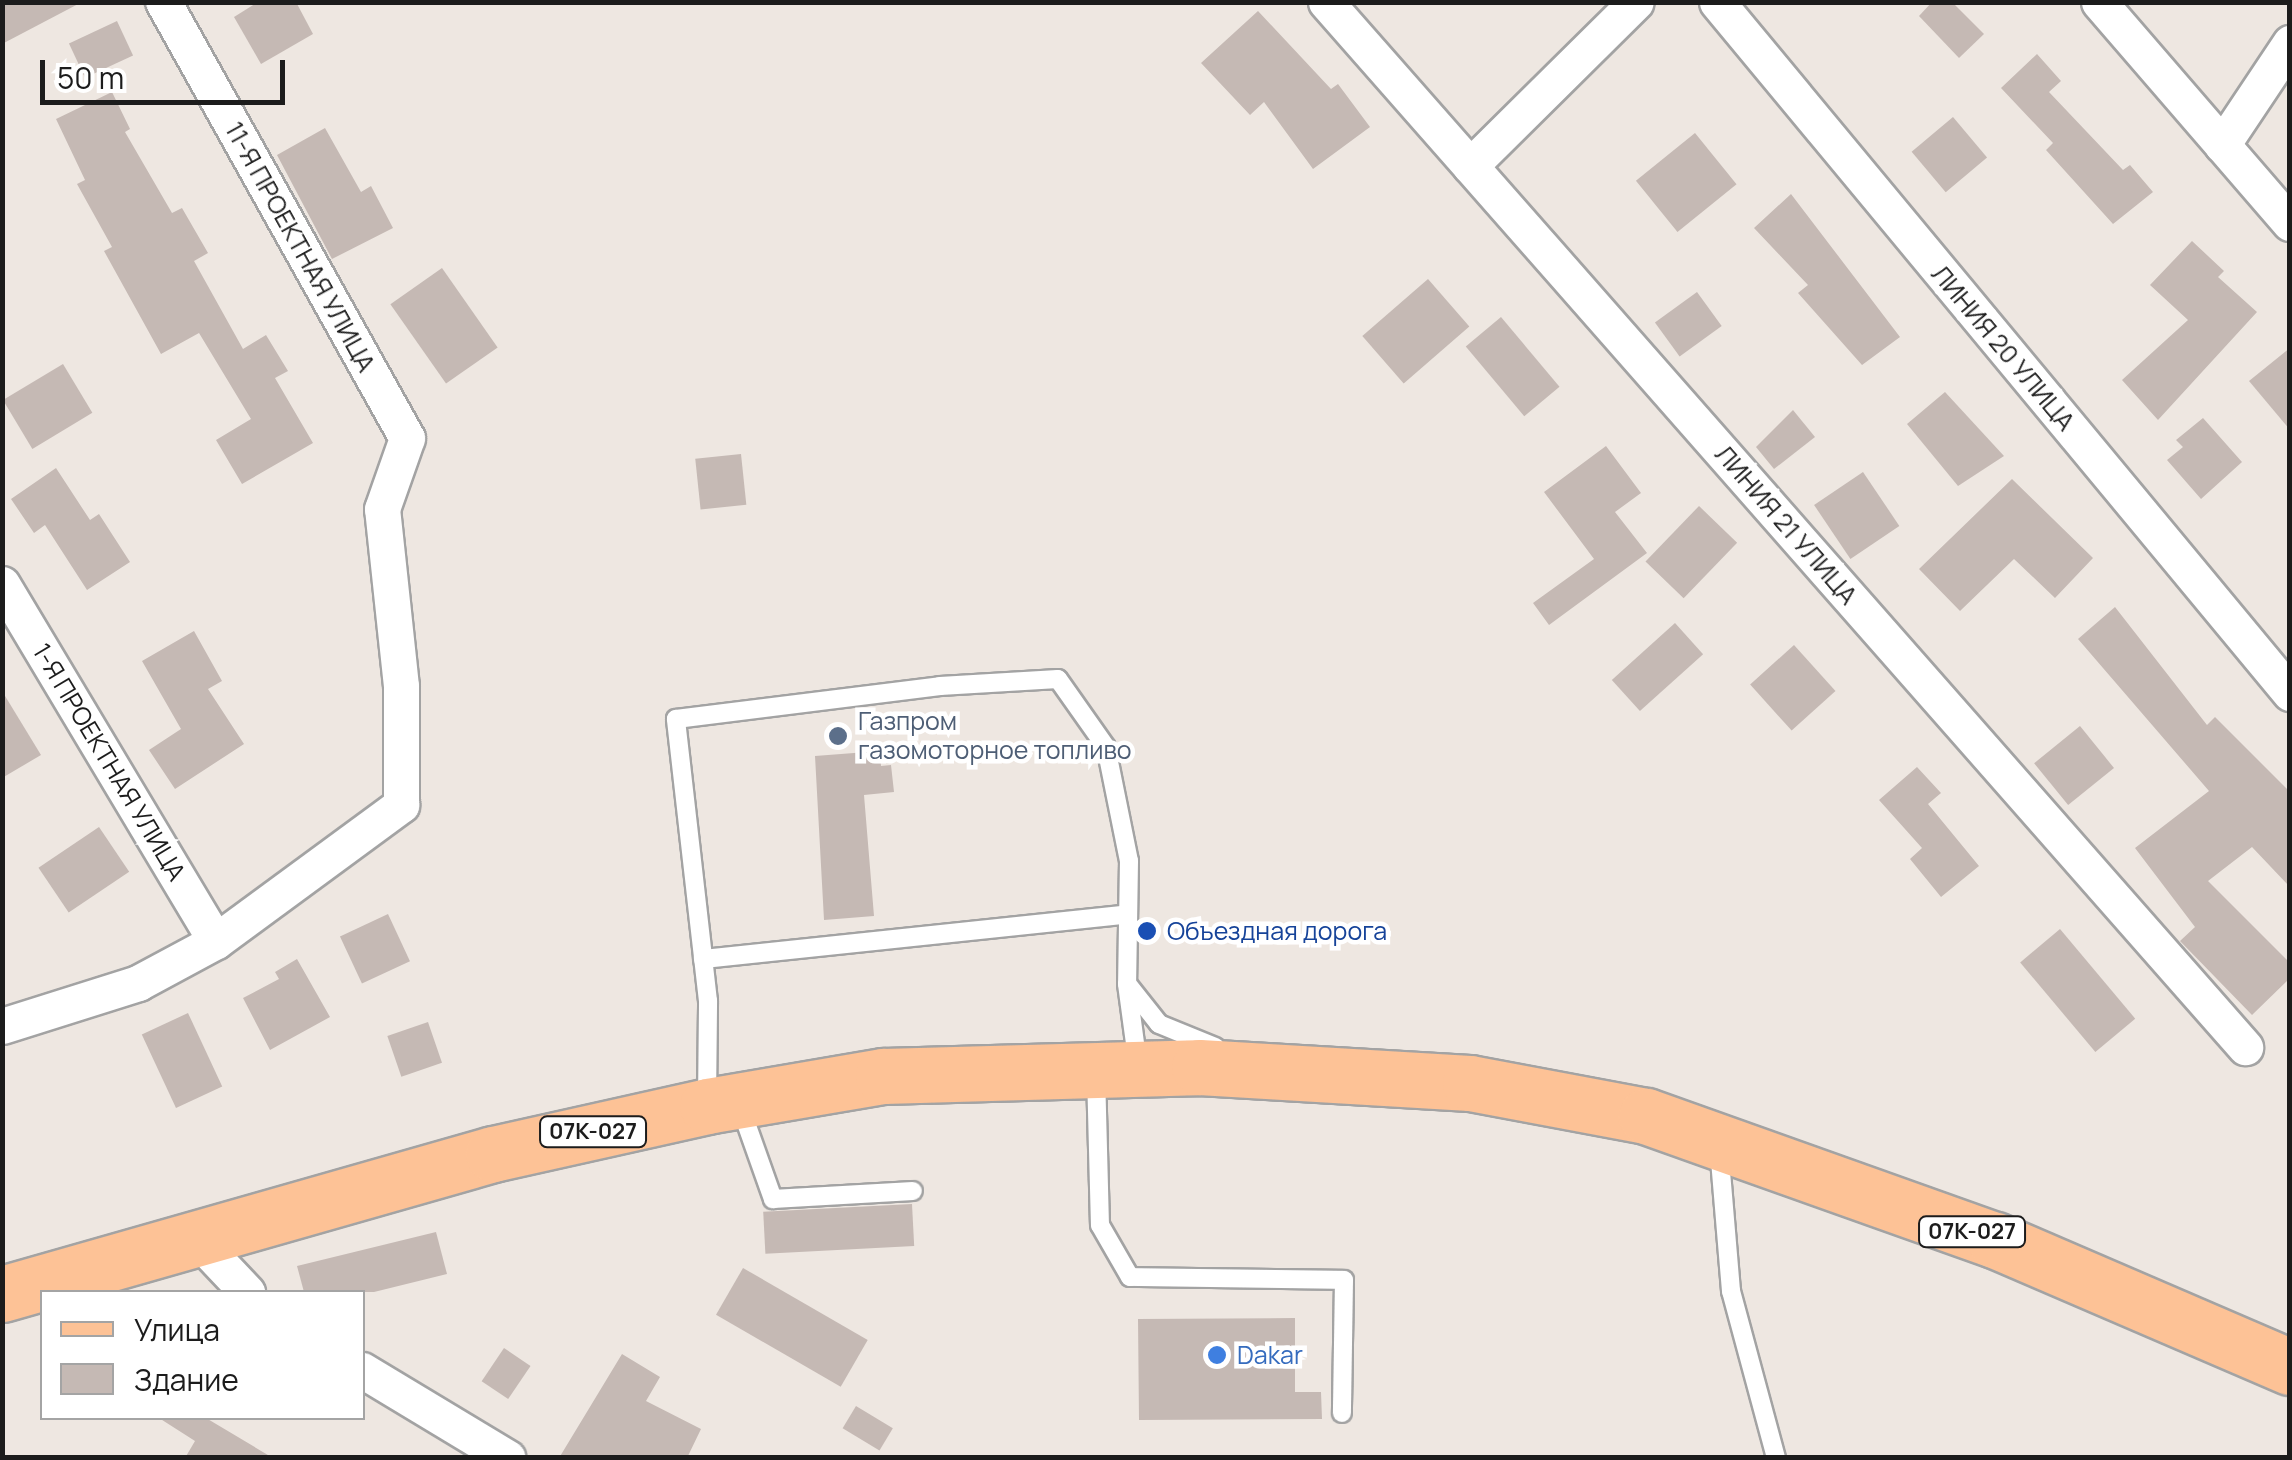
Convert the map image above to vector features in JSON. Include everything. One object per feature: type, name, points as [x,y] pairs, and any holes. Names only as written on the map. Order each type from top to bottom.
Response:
[{"type":"main road","name":"07К-027","points":[[2,1294],[493,1154],[722,1103],[883,1076],[1117,1067],[1470,1083],[1646,1116],[1995,1240],[2290,1367]]},
{"type":"street","name":"11-Я ПРОЕКТНАЯ УЛИЦА","points":[[163,2],[407,438],[382,510],[401,686],[401,805],[216,941]]},
{"type":"street","name":"ЛИНИЯ 21 УЛИЦА","points":[[1326,2],[2245,1047]]},
{"type":"street","points":[[1470,166],[1636,2]]},
{"type":"street","name":"ЛИНИЯ 20 УЛИЦА","points":[[1716,2],[2290,693]]},
{"type":"street","points":[[2099,2],[2290,223]]},
{"type":"street","points":[[2222,145],[2290,43]]},
{"type":"street","name":"1-Я ПРОЕКТНАЯ УЛИЦА","points":[[2,584],[216,941]]},
{"type":"street","points":[[2,1026],[138,982],[216,941]]},
{"type":"street","points":[[195,1237],[246,1290]]},
{"type":"street","points":[[365,1372],[508,1458]]},
{"type":"lane","points":[[913,1191],[774,1198],[722,1103],[676,719],[940,686],[1058,678],[1106,746],[1129,861],[1124,915],[1127,984],[1100,1225],[1130,1277],[1344,1280],[1342,1413]]},
{"type":"lane","points":[[703,959],[1124,915]]},
{"type":"lane","points":[[1127,984],[1158,1024],[1201,1044],[1388,1077]]},
{"type":"lane","points":[[1719,1142],[1732,1291],[1776,1458]]},
{"type":"building","points":[[2,2],[82,2],[2,44]]},
{"type":"building","points":[[258,2],[296,2],[313,34],[261,64],[234,17]]},
{"type":"building","points":[[1932,2],[1952,2],[1984,34],[1959,58],[1919,16]]},
{"type":"building","points":[[1258,11],[1331,89],[1338,84],[1370,127],[1313,169],[1264,102],[1250,115],[1201,63]]},
{"type":"building","points":[[117,21],[133,55],[85,78],[69,43]]},
{"type":"building","points":[[2037,54],[2061,81],[2049,92],[2123,170],[2130,165],[2153,192],[2113,224],[2046,150],[2053,143],[2001,88]]},
{"type":"building","points":[[112,92],[130,129],[125,132],[172,213],[182,208],[208,253],[194,261],[243,349],[266,335],[288,371],[275,378],[313,443],[242,484],[216,440],[251,419],[199,333],[161,354],[104,251],[112,247],[77,184],[85,180],[56,119]]},
{"type":"building","points":[[1953,117],[1987,158],[1946,192],[1912,152]]},
{"type":"building","points":[[325,128],[361,192],[371,186],[393,228],[332,259],[277,155]]},
{"type":"building","points":[[1695,133],[1737,184],[1677,232],[1636,181]]},
{"type":"building","points":[[1791,194],[1900,337],[1862,365],[1798,293],[1808,285],[1754,228]]},
{"type":"building","points":[[2192,241],[2224,271],[2218,277],[2257,312],[2158,420],[2122,380],[2188,320],[2150,285]]},
{"type":"building","points":[[442,268],[498,347],[446,384],[390,304]]},
{"type":"building","points":[[1428,279],[1469,327],[1404,384],[1362,336]]},
{"type":"building","points":[[1697,292],[1722,326],[1680,357],[1655,323]]},
{"type":"building","points":[[1501,317],[1559,387],[1524,416],[1466,347]]},
{"type":"building","points":[[2290,348],[2290,430],[2249,381]]},
{"type":"building","points":[[63,364],[92,413],[32,449],[3,400]]},
{"type":"building","points":[[1945,392],[2004,456],[1958,486],[1907,424]]},
{"type":"building","points":[[1793,410],[1815,437],[1774,469],[1756,447]]},
{"type":"building","points":[[2203,418],[2242,462],[2201,499],[2167,460],[2183,447],[2176,440]]},
{"type":"building","points":[[1606,446],[1641,493],[1615,512],[1647,553],[1549,625],[1533,603],[1594,559],[1544,492]]},
{"type":"building","points":[[741,454],[746,505],[701,510],[695,459]]},
{"type":"building","points":[[56,468],[90,520],[99,514],[130,562],[87,590],[45,525],[34,533],[11,499]]},
{"type":"building","points":[[1863,472],[1899,526],[1850,559],[1814,505]]},
{"type":"building","points":[[2012,479],[2093,558],[2055,598],[2014,559],[1960,611],[1919,569]]},
{"type":"building","points":[[1699,506],[1737,543],[1684,598],[1646,561]]},
{"type":"building","points":[[2115,607],[2207,725],[2215,717],[2290,792],[2290,887],[2252,847],[2208,881],[2290,963],[2290,978],[2252,1015],[2180,941],[2195,927],[2135,848],[2209,791],[2078,639]]},
{"type":"building","points":[[1675,623],[1703,654],[1640,711],[1612,680]]},
{"type":"building","points":[[194,631],[222,681],[208,689],[244,744],[175,789],[149,750],[181,729],[142,661]]},
{"type":"building","points":[[1794,645],[1835,691],[1792,731],[1750,684]]},
{"type":"building","points":[[2,691],[41,755],[2,778]]},
{"type":"building","points":[[2080,726],[2114,768],[2068,805],[2034,763]]},
{"type":"building","points":[[880,751],[881,766],[891,765],[894,792],[864,795],[874,916],[824,920],[815,756]]},
{"type":"building","points":[[1917,767],[1941,793],[1928,804],[1979,866],[1941,897],[1910,859],[1922,848],[1879,800]]},
{"type":"building","points":[[99,827],[129,872],[69,913],[38,868]]},
{"type":"building","points":[[388,914],[410,961],[362,984],[340,936]]},
{"type":"building","points":[[2060,929],[2135,1019],[2095,1052],[2020,962]]},
{"type":"building","points":[[297,959],[330,1017],[270,1050],[243,998],[279,979],[275,972]]},
{"type":"building","points":[[188,1013],[222,1086],[176,1108],[142,1035]]},
{"type":"building","points":[[428,1022],[442,1063],[401,1077],[387,1036]]},
{"type":"building","points":[[912,1204],[914,1246],[765,1254],[763,1212]]},
{"type":"building","points":[[436,1232],[447,1274],[374,1292],[303,1290],[297,1266]]},
{"type":"building","points":[[743,1268],[868,1340],[841,1387],[716,1315]]},
{"type":"building","name":"Dakar","points":[[1295,1318],[1295,1392],[1321,1392],[1322,1419],[1139,1420],[1138,1319]]},
{"type":"building","points":[[504,1348],[531,1366],[508,1399],[482,1381]]},
{"type":"building","points":[[622,1354],[660,1377],[646,1401],[701,1429],[687,1458],[559,1458]]},
{"type":"building","points":[[856,1406],[893,1428],[879,1450],[843,1428]]},
{"type":"building","points":[[162,1420],[209,1420],[273,1458],[185,1458],[195,1441]]},
{"type":"place","name":"Газпром газомоторное топливо","points":[[838,736]]},
{"type":"place","name":"Объездная дорога","points":[[1147,931]]},
{"type":"place","name":"Dakar","points":[[1217,1355]]}]
